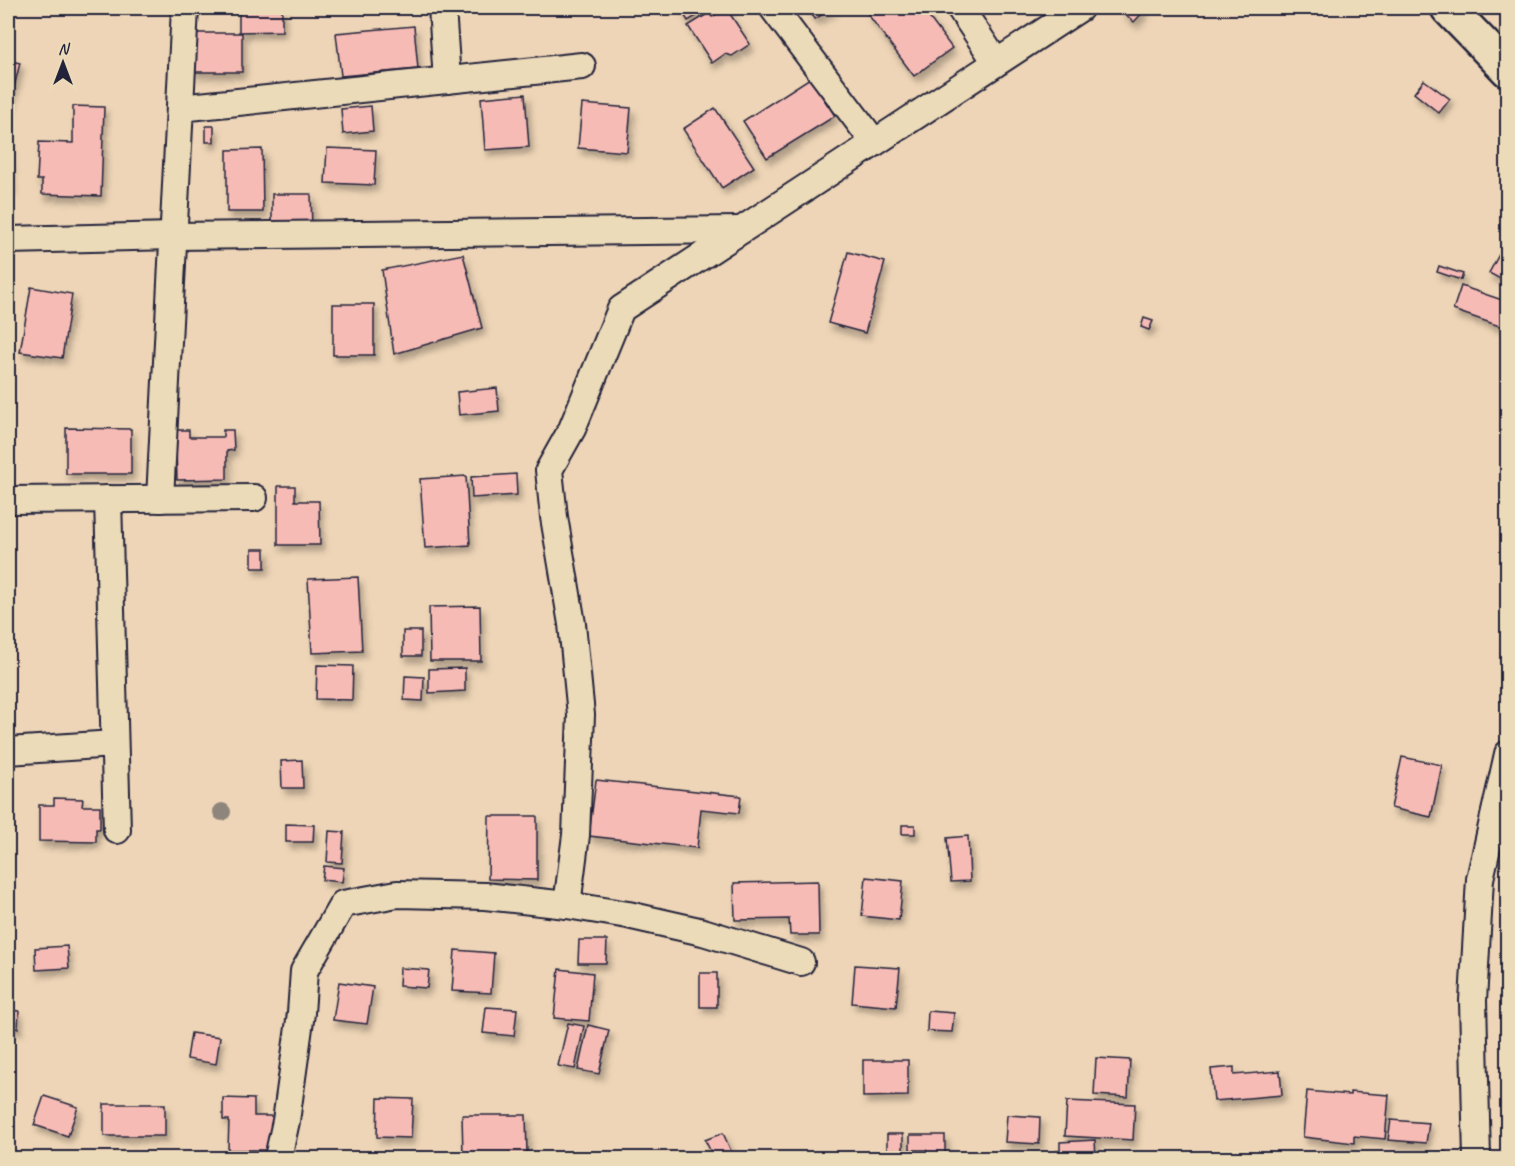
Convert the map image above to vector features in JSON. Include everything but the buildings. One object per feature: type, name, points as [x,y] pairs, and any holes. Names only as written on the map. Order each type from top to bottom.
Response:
[{"type":"highway","points":[[1448,8],[1508,70]]},
{"type":"street","points":[[160,499],[185,8]]},
{"type":"street","points":[[442,8],[447,80]]},
{"type":"street","points":[[773,8],[874,142]]},
{"type":"street","points":[[960,8],[996,62]]},
{"type":"street","points":[[567,905],[576,835],[581,715],[572,624],[554,517],[549,470],[572,429],[621,309],[1080,8]]},
{"type":"street","points":[[180,108],[582,66]]},
{"type":"street","points":[[8,240],[741,230]]},
{"type":"street","points":[[8,501],[254,498]]},
{"type":"street","points":[[108,499],[117,830]]},
{"type":"street","points":[[8,751],[114,744]]},
{"type":"street","points":[[1477,1158],[1473,1001],[1480,879],[1508,754]]},
{"type":"street","points":[[278,1158],[286,1121],[298,1035],[304,971],[343,904],[397,894],[485,896],[567,905],[628,915],[703,932],[801,962]]}]
